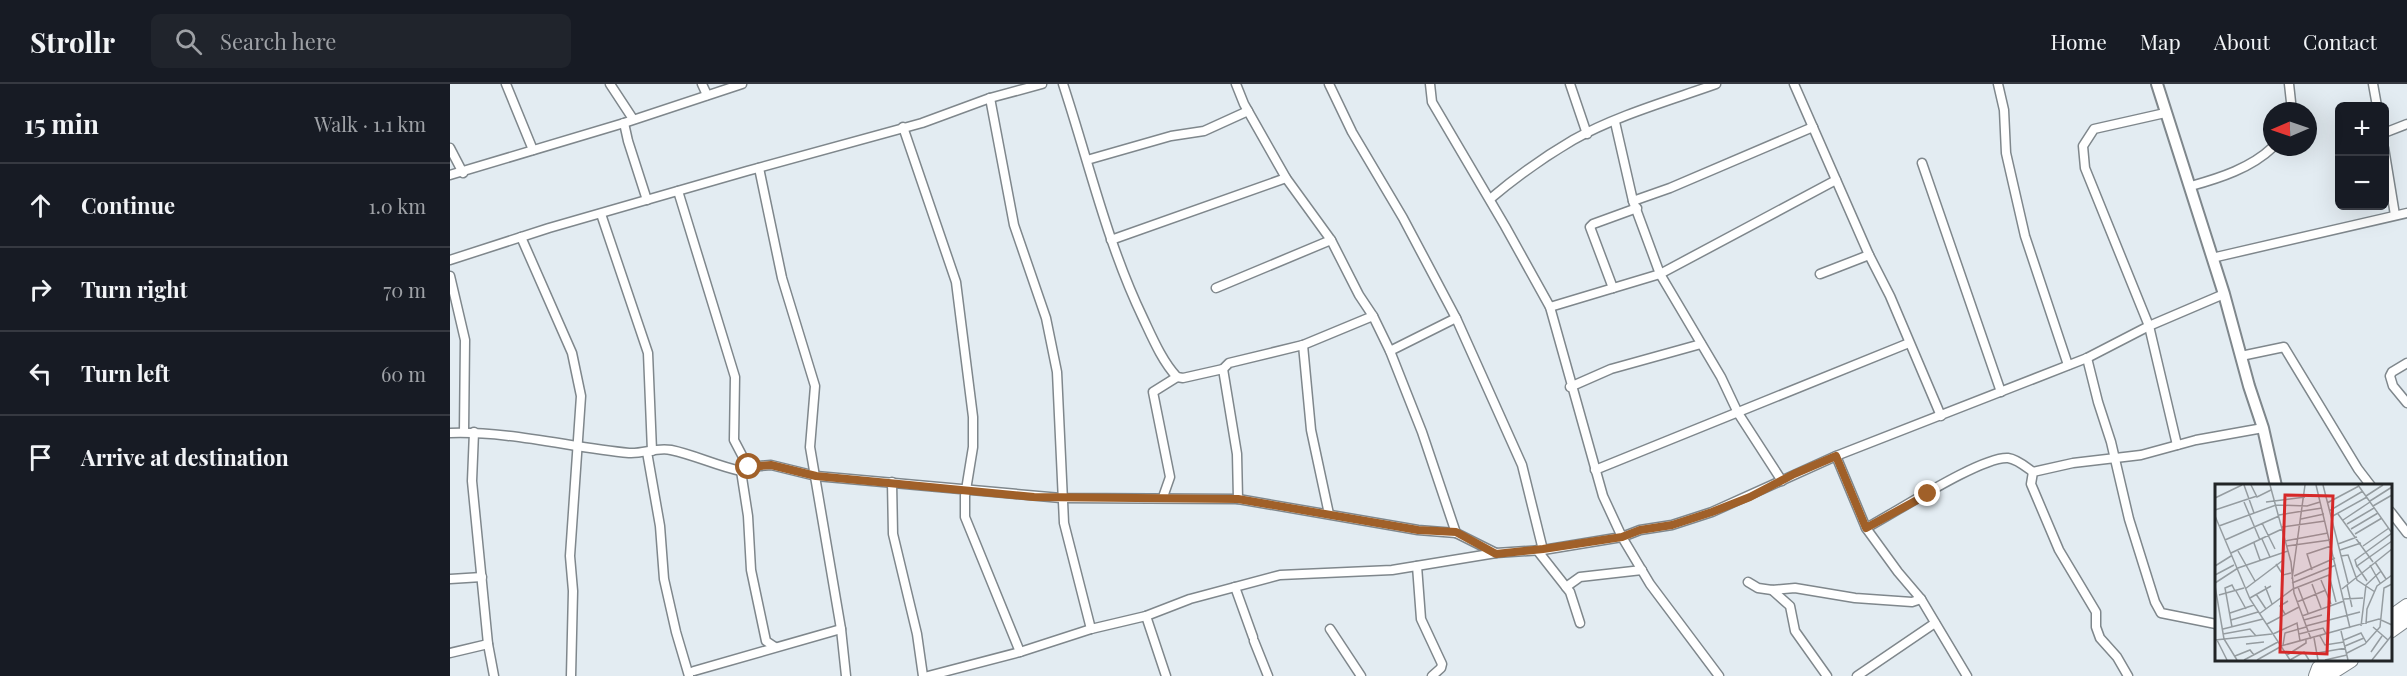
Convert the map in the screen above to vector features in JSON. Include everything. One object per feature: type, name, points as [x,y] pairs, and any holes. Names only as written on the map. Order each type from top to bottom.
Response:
[{"type":"main road","points":[[2392,617],[2407,606]]},
{"type":"main road","points":[[2392,630],[2407,619]]},
{"type":"main road","points":[[2316,676],[2319,668],[2336,666]]},
{"type":"street","points":[[506,84],[533,150]]},
{"type":"street","points":[[610,84],[629,121],[627,141],[647,200]]},
{"type":"street","points":[[702,84],[707,95]]},
{"type":"street","points":[[450,175],[742,84]]},
{"type":"street","points":[[450,260],[678,191],[922,123],[990,98],[1042,84]]},
{"type":"street","points":[[1063,84],[1111,240],[1127,284],[1153,339],[1177,377]]},
{"type":"street","points":[[1236,84],[1248,111],[1286,178],[1331,240],[1390,351],[1422,432],[1456,532]]},
{"type":"street","points":[[1329,84],[1352,132],[1403,218],[1456,318],[1522,465],[1540,550],[1570,592],[1580,623]]},
{"type":"street","points":[[1430,84],[1432,102],[1490,199],[1550,307],[1570,387],[1603,496],[1622,537],[1642,570],[1719,676]]},
{"type":"street","points":[[1570,84],[1587,134]]},
{"type":"street","points":[[1490,199],[1518,175],[1575,139],[1716,84]]},
{"type":"street","points":[[1794,84],[1869,255],[1890,296],[1941,416]]},
{"type":"street","points":[[1998,84],[2004,110],[2006,153],[2025,236],[2068,365]]},
{"type":"street","points":[[2157,84],[2224,294],[2263,428],[2276,484]]},
{"type":"street","points":[[2289,84],[2291,102]]},
{"type":"street","points":[[2373,84],[2376,102]]},
{"type":"street","points":[[990,98],[1014,225],[1046,318],[1057,372],[1061,498],[1064,524],[1091,629]]},
{"type":"street","points":[[1088,160],[1171,136],[1204,130],[1248,111]]},
{"type":"street","points":[[2165,113],[2094,129],[2083,146],[2085,168],[2149,326],[2177,445]]},
{"type":"street","points":[[1615,122],[1635,204],[1660,274],[1721,377],[1738,413],[1782,482]]},
{"type":"street","points":[[2389,132],[2407,124]]},
{"type":"street","points":[[903,127],[956,282],[973,417],[972,462],[966,490],[965,517],[1020,652]]},
{"type":"street","points":[[1613,288],[1590,227],[1593,224],[1670,188],[1813,127]]},
{"type":"street","points":[[450,148],[463,172]]},
{"type":"street","points":[[2191,186],[2224,177],[2263,156]]},
{"type":"street","points":[[2386,156],[2396,215]]},
{"type":"street","points":[[1922,163],[2001,392]]},
{"type":"street","points":[[759,168],[782,278],[815,386],[810,447],[841,628],[846,676]]},
{"type":"street","points":[[1111,240],[1286,178]]},
{"type":"street","points":[[1550,307],[1660,274],[1836,180]]},
{"type":"street","points":[[678,191],[735,377],[734,440],[745,461],[751,465],[745,469]]},
{"type":"street","points":[[2212,258],[2407,213]]},
{"type":"street","points":[[601,214],[648,353],[650,451],[664,579],[676,632],[692,673],[841,628]]},
{"type":"street","points":[[521,237],[572,353],[578,372],[581,396],[570,556],[573,591],[571,676]]},
{"type":"street","points":[[1216,288],[1331,240]]},
{"type":"street","points":[[1820,274],[1869,255]]},
{"type":"street","points":[[450,276],[465,340],[464,432]]},
{"type":"street","points":[[928,676],[1020,652],[1091,629],[1146,616],[1190,599],[1280,575],[1392,570],[1496,554],[1540,550],[1622,537],[1712,512],[1836,456],[2087,358],[2149,326],[2224,294]]},
{"type":"street","points":[[1163,497],[1170,477],[1153,392],[1177,377],[1183,378],[1223,369],[1229,363],[1303,345],[1372,316]]},
{"type":"street","points":[[1390,351],[1456,318]]},
{"type":"street","points":[[1595,470],[1909,343]]},
{"type":"street","points":[[1570,387],[1611,369],[1701,344]]},
{"type":"street","points":[[1303,345],[1311,430],[1329,514]]},
{"type":"street","points":[[2241,356],[2284,347],[2369,484]]},
{"type":"street","points":[[2087,358],[2129,519],[2155,602],[2161,613],[2215,624]]},
{"type":"street","points":[[2407,363],[2392,372],[2390,376],[2393,386],[2407,403]]},
{"type":"street","points":[[1223,369],[1237,454],[1238,499]]},
{"type":"street","points":[[1866,528],[1950,478],[1995,460],[2007,458],[2016,460],[2033,472],[2073,463],[2115,459],[2263,428]]},
{"type":"street","points":[[474,432],[472,481],[488,644],[494,676]]},
{"type":"street","points":[[450,433],[474,432],[632,453],[666,449],[688,454],[723,467],[745,469],[771,465],[816,476],[1061,498],[1238,499],[1418,530],[1456,532],[1496,554]]},
{"type":"street","points":[[1836,456],[1866,528],[1921,599],[1966,676]]},
{"type":"street","points":[[745,469],[751,570],[766,641],[775,647]]},
{"type":"street","points":[[2033,472],[2031,484],[2059,550],[2096,612],[2098,633],[2117,657],[2128,676]]},
{"type":"street","points":[[892,482],[893,534],[917,634],[923,676]]},
{"type":"street","points":[[2392,512],[2407,533]]},
{"type":"street","points":[[1418,566],[1421,619],[1442,663],[1441,668],[1432,676]]},
{"type":"street","points":[[1566,587],[1580,577],[1642,570]]},
{"type":"street","points":[[450,579],[482,577]]},
{"type":"street","points":[[1748,582],[1758,588],[1772,590],[1795,588],[1855,598],[1912,602],[1921,599]]},
{"type":"street","points":[[1235,587],[1268,676]]},
{"type":"street","points":[[1772,590],[1790,606],[1795,631],[1827,676]]},
{"type":"street","points":[[1146,616],[1166,676]]},
{"type":"street","points":[[1857,676],[1935,623]]},
{"type":"street","points":[[1330,629],[1361,676]]},
{"type":"street","points":[[450,653],[488,644]]},
{"type":"route","points":[[749,467],[771,465],[816,476],[1034,497],[1238,499],[1418,530],[1456,532],[1496,554],[1622,537],[1640,530],[1672,525],[1750,497],[1794,474],[1836,456],[1866,528],[1928,494]]}]
